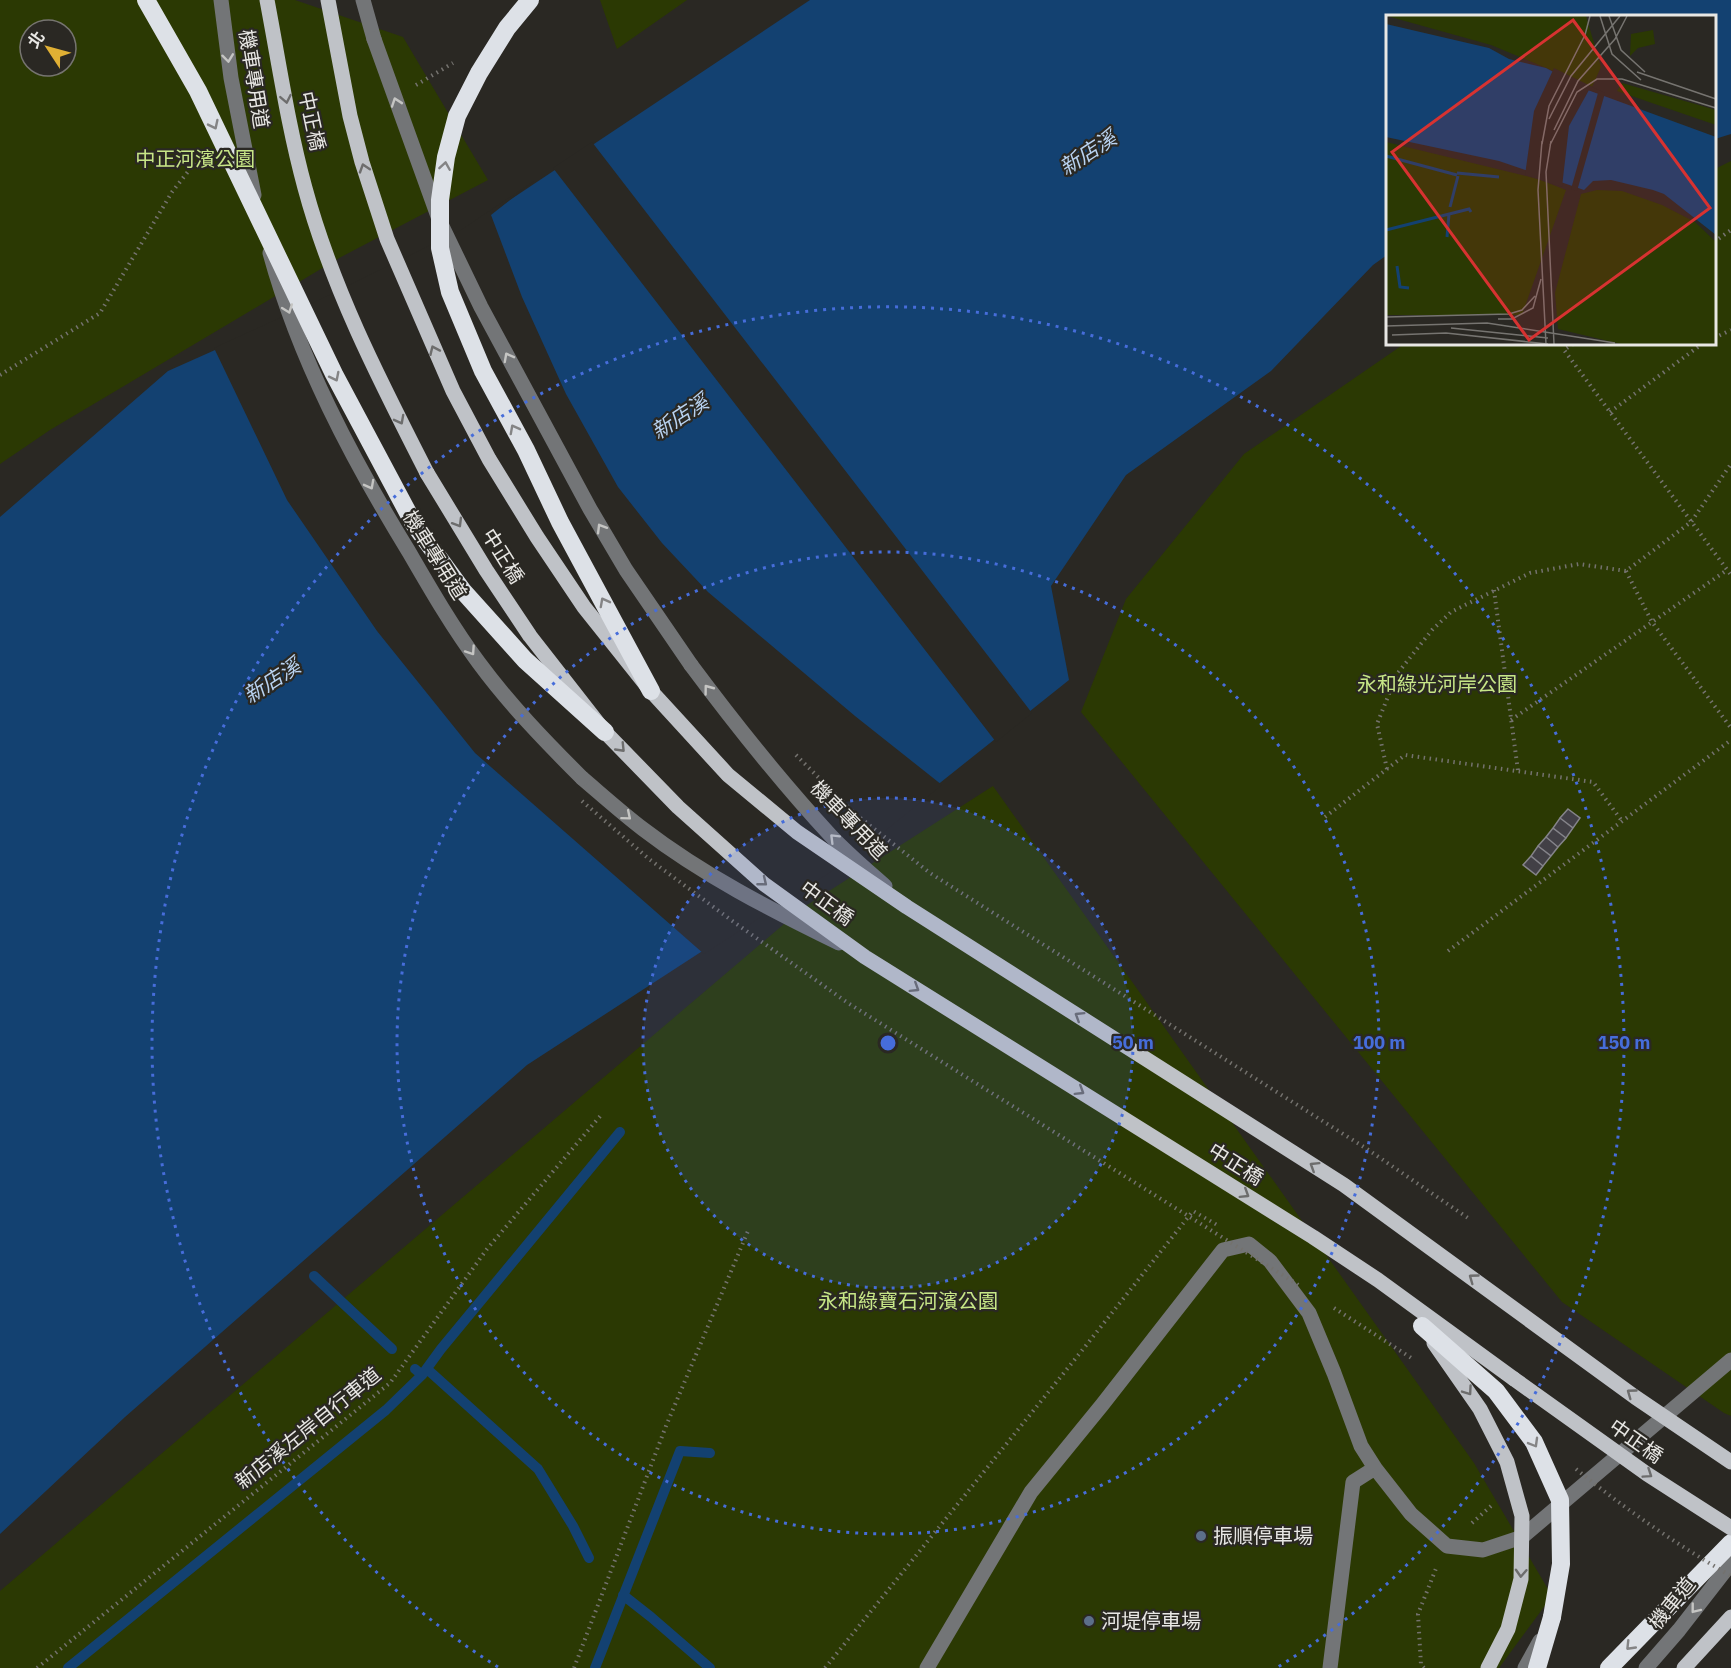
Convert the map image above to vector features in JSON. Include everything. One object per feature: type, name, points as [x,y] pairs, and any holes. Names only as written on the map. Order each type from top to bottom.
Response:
[{"type":"highway","points":[[146,0],[198,91],[333,375],[414,524],[463,591],[525,660],[605,732]]},
{"type":"highway","points":[[530,0],[501,37],[457,116],[446,157],[440,200],[440,248],[450,292],[483,371],[526,450],[560,522],[651,691]]},
{"type":"highway","points":[[1422,1326],[1496,1391],[1534,1442],[1560,1500],[1561,1564],[1552,1617],[1537,1668]]},
{"type":"highway","points":[[1609,1668],[1731,1543]]},
{"type":"main road","name":"中正橋","points":[[267,0],[292,135],[305,189],[327,256],[388,398],[427,473],[486,570],[530,636],[605,732],[678,807],[764,884],[865,957],[1313,1237],[1378,1280],[1611,1449],[1731,1528]]},
{"type":"main road","name":"中正橋","points":[[328,0],[350,116],[362,162],[387,239],[453,391],[489,459],[584,607],[651,691],[728,775],[797,832],[907,907],[1344,1185],[1635,1396],[1731,1462]]},
{"type":"main road","points":[[1313,1237],[1422,1326],[1480,1408],[1507,1462],[1522,1516],[1521,1579],[1508,1629],[1488,1668]]},
{"type":"main road","points":[[1684,1668],[1731,1617]]},
{"type":"lane","name":"機車專用道","points":[[221,0],[231,78],[250,183],[276,276],[304,354],[379,504],[480,664],[531,726],[582,778],[643,829],[706,872],[771,909],[865,957]]},
{"type":"lane","name":"機車專用道","points":[[363,0],[374,39],[440,222],[481,307],[590,510],[626,570],[728,716],[833,838],[907,907]]},
{"type":"lane","points":[[927,1668],[1031,1492],[1223,1250],[1249,1244],[1270,1261],[1309,1313],[1361,1446],[1411,1514],[1447,1546],[1484,1550],[1522,1537],[1731,1360]]},
{"type":"lane","points":[[1330,1668],[1353,1482],[1375,1468]]},
{"type":"lane","name":"機車道","points":[[1646,1668],[1731,1563]]},
{"type":"lane","points":[[1525,1668],[1552,1617]]},
{"type":"path","points":[[1716,241],[1731,230]]},
{"type":"path","points":[[0,375],[100,313]]},
{"type":"path","points":[[1716,337],[1731,330]]},
{"type":"path","points":[[1572,345],[1564,350],[1731,575]]},
{"type":"path","points":[[1610,412],[1701,345]]},
{"type":"path","points":[[1387,769],[1377,724],[1397,674],[1432,630],[1451,612],[1530,573],[1580,564],[1626,571],[1691,522],[1731,464]]},
{"type":"path","points":[[1511,720],[1727,570]]},
{"type":"path","points":[[1626,571],[1652,622],[1731,728]]},
{"type":"path","points":[[1494,590],[1518,771]]},
{"type":"path","points":[[1448,951],[1731,740]]},
{"type":"path","points":[[789,748],[853,812],[930,873],[1367,1149],[1468,1218]]},
{"type":"path","points":[[1325,817],[1405,755],[1593,782],[1622,821]]},
{"type":"path","points":[[576,797],[658,866],[848,1003],[1300,1287]]},
{"type":"path","name":"新店溪左岸自行車道","points":[[37,1668],[390,1383],[488,1249],[602,1114]]},
{"type":"path","points":[[825,1668],[1193,1211]]},
{"type":"path","points":[[574,1668],[666,1426],[748,1231]]},
{"type":"path","points":[[1330,1306],[1410,1356],[1417,1364]]},
{"type":"path","points":[[1571,1465],[1620,1504],[1694,1555],[1731,1576]]},
{"type":"path","points":[[1465,1530],[1491,1506]]},
{"type":"path","points":[[1424,1668],[1421,1665],[1418,1614],[1447,1546]]},
{"type":"green space","name":"中正河濱公園","points":[[0,0],[295,0],[403,37],[488,180],[341,257],[50,430],[0,464]]},
{"type":"green space","points":[[600,0],[687,0],[617,49]]},
{"type":"green space","name":"永和綠光河岸公園","points":[[1731,161],[1731,1416],[1562,1302],[1081,712],[1126,599],[1244,454],[1403,345],[1716,345],[1716,168]]},
{"type":"green space","name":"永和綠寶石河濱公園","points":[[993,786],[1474,1463],[1552,1596],[1499,1668],[0,1668],[0,1591],[804,907]]},
{"type":"water","name":"新店溪","points":[[810,0],[1731,0],[1731,134],[1716,139],[1716,15],[1386,15],[1386,256],[1373,265],[1271,371],[1126,475],[1051,586],[1069,680],[847,857],[527,1065],[125,1417],[0,1534],[0,517],[168,371],[320,303],[462,232]]},
{"type":"pier","points":[[592,142],[1032,713],[996,742],[553,168]]},
{"type":"pier","points":[[534,181],[491,215],[522,297],[566,394],[618,487],[662,543],[708,592],[855,716],[942,785],[849,860],[704,954],[475,753],[377,631],[287,500],[214,348],[319,300],[461,230]]},
{"type":"building","points":[[1568,809],[1580,818],[1573,828],[1560,818]]},
{"type":"building","points":[[1560,818],[1573,828],[1566,838],[1553,828]]},
{"type":"building","points":[[1553,828],[1566,838],[1558,847],[1546,837]]},
{"type":"building","points":[[1546,837],[1558,847],[1551,856],[1538,846]]},
{"type":"building","points":[[1538,846],[1551,856],[1543,866],[1531,856]]},
{"type":"building","points":[[1531,856],[1543,866],[1536,875],[1523,865]]},
{"type":"waterway","points":[[415,1369],[422,1375],[620,1132]]},
{"type":"waterway","points":[[314,1276],[392,1349]]},
{"type":"waterway","points":[[427,1369],[538,1469],[573,1526],[589,1558]]},
{"type":"waterway","points":[[68,1668],[386,1410],[422,1375]]},
{"type":"waterway","points":[[595,1668],[680,1451],[710,1453]]},
{"type":"waterway","points":[[623,1595],[710,1668]]},
{"type":"place","name":"振順停車場","points":[[1201,1536]]},
{"type":"place","name":"河堤停車場","points":[[1089,1621]]}]
